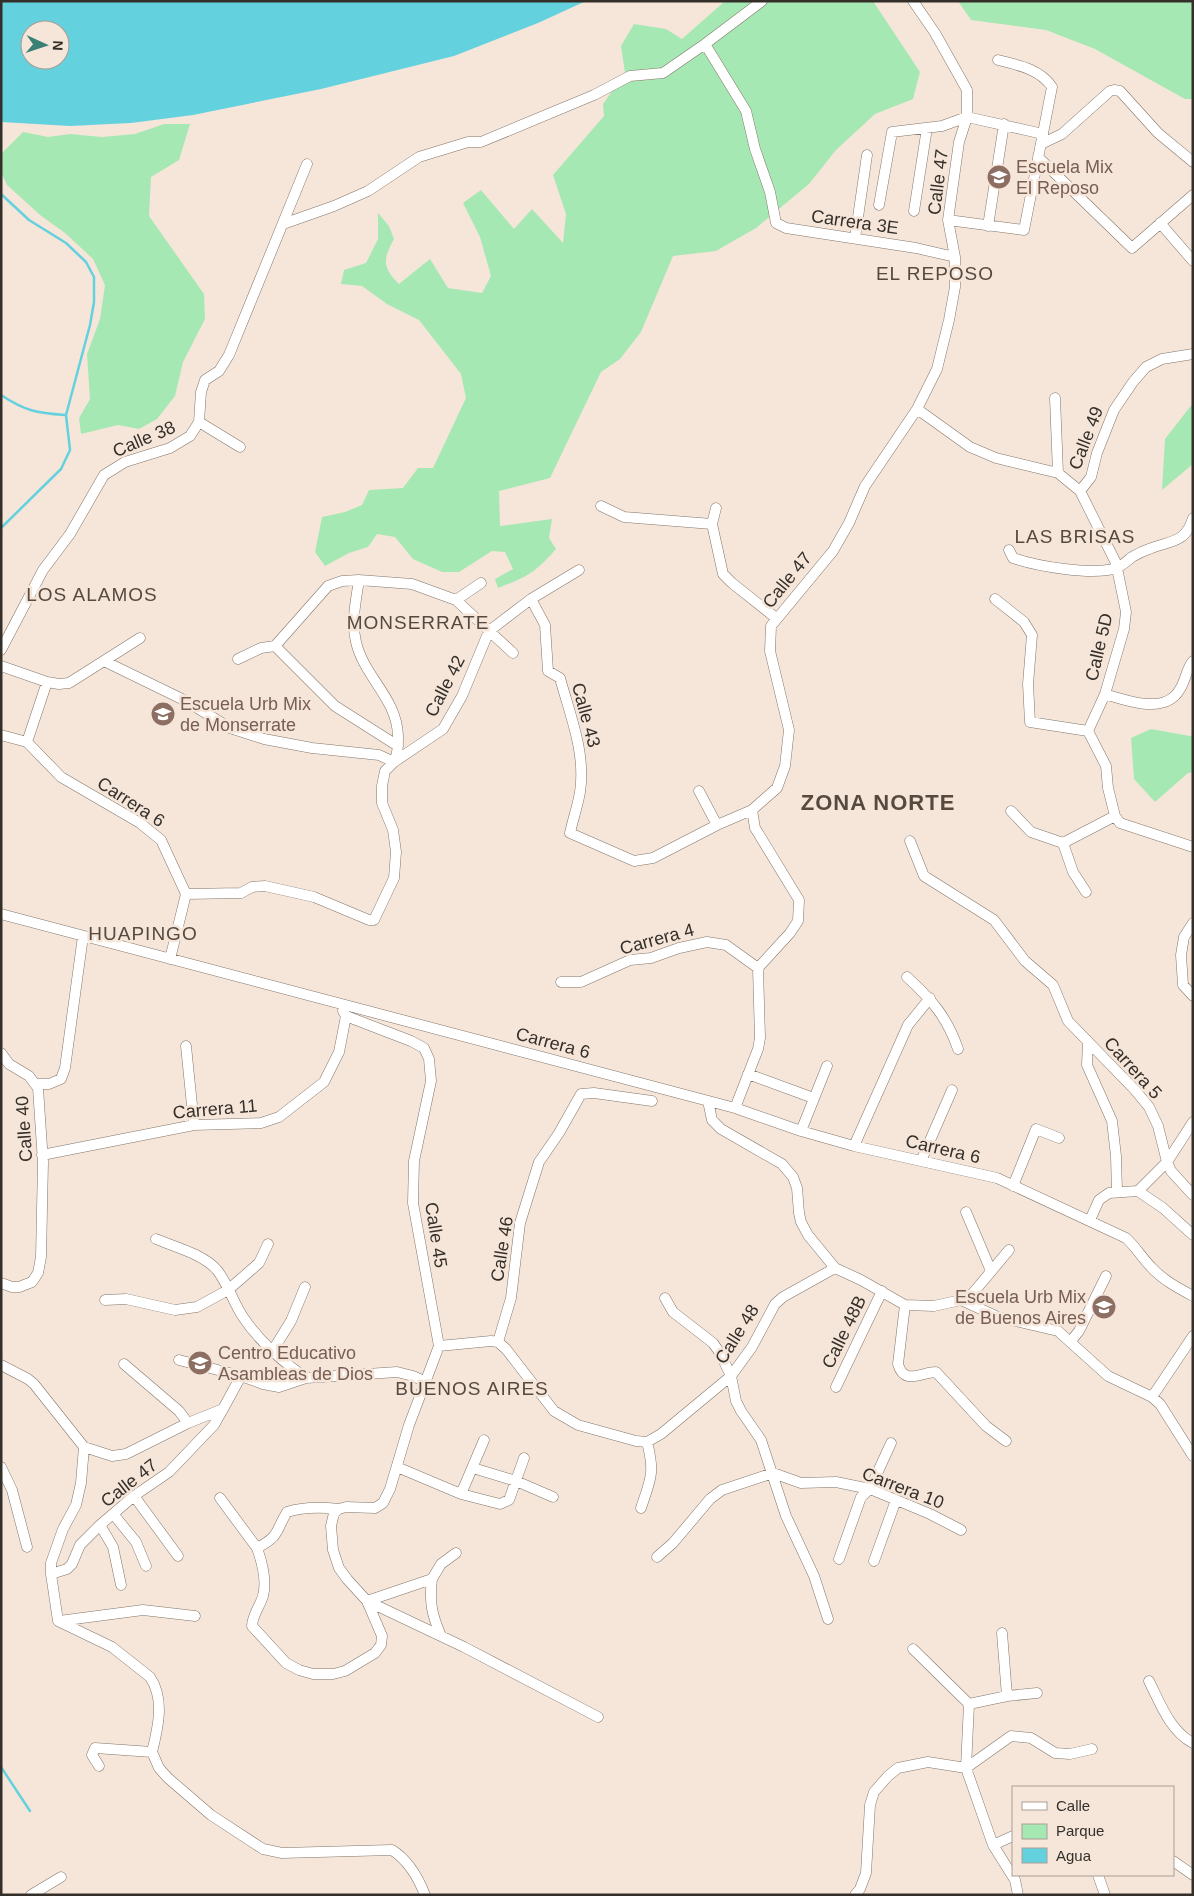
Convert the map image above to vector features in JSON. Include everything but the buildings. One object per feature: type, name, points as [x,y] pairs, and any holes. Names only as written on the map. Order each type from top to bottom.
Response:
[{"type":"street","points":[[283,224],[334,206],[368,191],[419,157],[468,142],[481,142],[594,95],[630,76],[663,73],[762,1]]},
{"type":"street","name":"Calle 47","points":[[570,833],[634,861],[653,858],[717,825],[752,810],[777,788],[785,766],[789,730],[770,651],[771,626],[833,550],[849,522],[865,486],[917,408],[937,369],[955,286],[955,257],[948,220],[959,142],[967,117],[967,90],[935,33],[913,1]]},
{"type":"street","name":"Carrera 3E","points":[[705,44],[746,111],[755,149],[770,192],[776,223],[786,228],[916,248],[955,257]]},
{"type":"street","points":[[948,220],[1024,230],[1052,87],[1050,83],[1028,68],[998,60]]},
{"type":"street","points":[[878,205],[892,132],[942,126],[967,117],[1004,124],[1042,139],[1062,134],[1110,91],[1114,90],[1120,91],[1158,133],[1193,162]]},
{"type":"street","points":[[988,226],[1004,124]]},
{"type":"street","points":[[914,211],[927,128]]},
{"type":"street","points":[[855,238],[867,155]]},
{"type":"street","points":[[1038,157],[1132,248],[1193,195]]},
{"type":"street","name":"Calle 38","points":[[1,650],[43,570],[70,534],[104,475],[125,462],[170,448],[190,436],[199,422],[201,392],[206,380],[219,371],[229,355],[307,164]]},
{"type":"street","points":[[1160,223],[1193,261]]},
{"type":"street","name":"Calle 49","points":[[1118,568],[1080,491],[1091,477],[1097,453],[1114,410],[1133,382],[1146,368],[1162,360],[1193,354]]},
{"type":"street","points":[[1055,398],[1058,473]]},
{"type":"street","points":[[917,408],[970,447],[996,458],[1058,473],[1080,491]]},
{"type":"street","points":[[199,422],[240,447]]},
{"type":"street","points":[[601,506],[624,517],[712,524]]},
{"type":"street","points":[[716,508],[712,524],[723,574],[776,618]]},
{"type":"street","points":[[1009,550],[1013,558],[1028,563],[1103,571],[1118,568],[1134,556],[1191,533],[1193,518]]},
{"type":"street","name":"Calle 5D","points":[[1088,731],[1105,694],[1124,629],[1126,612],[1118,568]]},
{"type":"street","points":[[489,631],[531,600],[579,570]]},
{"type":"street","points":[[104,661],[186,701],[230,728],[264,739],[302,747],[379,754],[394,762],[398,746],[397,722],[392,708],[361,657],[355,640],[354,610],[359,580]]},
{"type":"street","points":[[238,659],[261,648],[275,646],[328,586],[342,581],[359,580],[412,584],[456,600],[512,653]]},
{"type":"street","points":[[456,600],[481,583]]},
{"type":"street","points":[[995,599],[1024,622],[1032,635],[1028,684],[1030,722],[1088,731],[1106,766],[1108,788],[1115,816],[1120,822],[1193,847]]},
{"type":"street","name":"Calle 43","points":[[531,600],[545,625],[548,670],[560,678],[579,745],[582,766],[580,792],[570,833]]},
{"type":"street","name":"Calle 42","points":[[186,894],[241,893],[252,887],[265,886],[314,898],[369,920],[374,920],[394,878],[396,852],[393,830],[382,803],[382,786],[385,771],[394,762],[443,729],[462,696],[489,631]]},
{"type":"street","points":[[1,666],[48,682],[70,683],[140,638]]},
{"type":"street","points":[[275,646],[335,706],[398,746]]},
{"type":"street","points":[[1105,694],[1135,702],[1162,703],[1174,696],[1180,689],[1189,665],[1193,661]]},
{"type":"street","points":[[1,735],[27,742],[48,682]]},
{"type":"street","name":"Carrera 6","points":[[27,742],[61,777],[140,823],[161,840],[186,894]]},
{"type":"street","points":[[699,791],[717,825]]},
{"type":"street","points":[[735,1108],[758,1049],[760,1038],[758,968],[790,934],[798,921],[799,900],[755,828],[752,810]]},
{"type":"street","points":[[1011,811],[1031,832],[1063,843],[1115,816]]},
{"type":"street","name":"Carrera 5","points":[[910,842],[924,876],[994,920],[1026,961],[1053,985],[1068,1021],[1149,1107],[1158,1126],[1171,1171],[1193,1195]]},
{"type":"street","points":[[1063,843],[1073,872],[1086,892]]},
{"type":"street","points":[[170,959],[186,894]]},
{"type":"street","name":"Carrera 6","points":[[1,914],[735,1108],[801,1131],[854,1146],[997,1178],[1126,1238],[1163,1278],[1193,1296]]},
{"type":"street","points":[[1193,923],[1184,937],[1180,955],[1183,985],[1193,996]]},
{"type":"street","name":"Calle 40","points":[[35,1084],[49,1084],[61,1079],[65,1068],[83,936]]},
{"type":"street","name":"Carrera 4","points":[[561,982],[581,982],[630,960],[651,958],[678,948],[707,942],[726,945],[758,968]]},
{"type":"street","points":[[907,977],[930,998],[952,1029],[958,1049]]},
{"type":"street","points":[[854,1146],[908,1025],[930,998]]},
{"type":"street","points":[[338,1003],[346,1016]]},
{"type":"street","name":"Carrera 11","points":[[42,1155],[194,1125],[260,1123],[279,1117],[324,1082],[339,1052],[346,1016]]},
{"type":"street","name":"Calle 45","points":[[346,1016],[411,1041],[424,1048],[429,1059],[431,1081],[414,1161],[413,1203],[439,1346]]},
{"type":"street","points":[[1088,1042],[1088,1065],[1112,1121],[1116,1156],[1117,1192]]},
{"type":"street","points":[[186,1046],[194,1125]]},
{"type":"street","points":[[1,1053],[5,1066],[29,1076],[35,1084]]},
{"type":"street","points":[[801,1131],[826,1066]]},
{"type":"street","points":[[748,1074],[808,1096]]},
{"type":"street","name":"Calle 40","points":[[1,1283],[12,1287],[20,1287],[32,1282],[38,1273],[41,1257],[42,1155],[38,1088],[35,1084]]},
{"type":"street","points":[[921,1161],[952,1090]]},
{"type":"street","name":"Calle 46","points":[[498,1342],[511,1298],[520,1223],[539,1162],[559,1133],[581,1094],[594,1093],[652,1101]]},
{"type":"street","points":[[708,1101],[712,1120],[721,1129],[782,1164],[793,1177],[797,1188],[798,1213],[801,1222],[808,1235],[835,1268],[905,1305],[934,1306],[961,1300],[972,1293],[1010,1250]]},
{"type":"street","points":[[1138,1191],[1167,1162],[1193,1122]]},
{"type":"street","points":[[1014,1186],[1036,1130],[1059,1138]]},
{"type":"street","points":[[1090,1220],[1099,1200],[1108,1193],[1138,1191],[1163,1208],[1193,1235]]},
{"type":"street","points":[[966,1212],[991,1271]]},
{"type":"street","points":[[156,1239],[199,1257],[216,1270],[243,1317],[273,1350],[306,1378]]},
{"type":"street","points":[[105,1300],[126,1299],[175,1310],[197,1307],[228,1290],[259,1263],[268,1244]]},
{"type":"street","name":"Calle 48","points":[[647,1442],[661,1434],[731,1376],[752,1347],[775,1304],[783,1297],[835,1268]]},
{"type":"street","points":[[1071,1341],[1079,1332],[1106,1276]]},
{"type":"street","points":[[273,1350],[291,1320],[305,1287]]},
{"type":"street","name":"Calle 48B","points":[[836,1386],[882,1292]]},
{"type":"street","points":[[666,1298],[673,1312],[713,1343],[720,1353],[731,1376],[736,1401],[761,1440],[786,1516],[814,1576],[828,1619]]},
{"type":"street","points":[[961,1300],[998,1317],[1058,1331],[1108,1376],[1152,1397],[1160,1404],[1193,1456]]},
{"type":"street","points":[[905,1305],[898,1364],[900,1371],[903,1374],[917,1377],[936,1372],[986,1426],[1006,1441]]},
{"type":"street","points":[[1152,1397],[1193,1336]]},
{"type":"street","points":[[257,1548],[270,1541],[277,1534],[287,1512],[346,1507],[375,1508],[383,1503],[390,1489],[409,1425],[439,1346],[498,1342],[506,1349],[554,1411],[578,1425],[636,1441],[647,1442],[652,1464],[651,1480],[641,1508]]},
{"type":"street","points":[[179,1360],[279,1387],[306,1378],[396,1372],[413,1376],[426,1382]]},
{"type":"street","points":[[124,1364],[178,1411],[188,1423]]},
{"type":"street","points":[[1,1365],[34,1384],[84,1447],[112,1456],[119,1456],[188,1423],[223,1409]]},
{"type":"street","name":"Calle 47","points":[[51,1574],[67,1569],[72,1564],[80,1545],[100,1525],[134,1496],[169,1472],[214,1425],[241,1376]]},
{"type":"street","points":[[461,1494],[484,1440]]},
{"type":"street","points":[[839,1559],[861,1497],[870,1489],[891,1443]]},
{"type":"street","points":[[58,1621],[51,1563],[63,1529],[76,1505],[81,1483],[84,1447]]},
{"type":"street","points":[[397,1467],[461,1494],[503,1504],[508,1500],[524,1458]]},
{"type":"street","points":[[1,1467],[12,1490],[27,1547]]},
{"type":"street","points":[[473,1468],[516,1481],[553,1497]]},
{"type":"street","points":[[657,1558],[673,1543],[710,1499],[722,1490],[773,1473]]},
{"type":"street","name":"Carrera 10","points":[[773,1473],[801,1483],[836,1482],[870,1489],[930,1514],[961,1530]]},
{"type":"street","points":[[134,1496],[178,1556]]},
{"type":"street","points":[[220,1498],[257,1548],[263,1573],[263,1594],[252,1626],[286,1663],[299,1670],[314,1674],[333,1674],[345,1671],[375,1653],[381,1644],[382,1636],[367,1601],[343,1574],[333,1550],[331,1526],[334,1513],[338,1509]]},
{"type":"street","points":[[874,1561],[896,1500]]},
{"type":"street","points":[[114,1515],[136,1542],[146,1566]]},
{"type":"street","points":[[100,1525],[113,1547],[121,1585]]},
{"type":"street","points":[[440,1636],[432,1616],[430,1596],[432,1579],[441,1564],[456,1553]]},
{"type":"street","points":[[367,1601],[432,1579]]},
{"type":"street","points":[[367,1601],[464,1646],[598,1717]]},
{"type":"street","points":[[58,1621],[143,1610],[195,1616]]},
{"type":"street","points":[[58,1621],[112,1647],[150,1677],[158,1696],[159,1725],[152,1752],[159,1768],[168,1778],[204,1809],[263,1848],[282,1853],[392,1850],[401,1856],[415,1874],[425,1895]]},
{"type":"street","points":[[1002,1633],[1007,1696]]},
{"type":"street","points":[[913,1649],[969,1704],[966,1768],[993,1845],[1012,1875]]},
{"type":"street","points":[[1149,1681],[1166,1716],[1186,1739],[1193,1743]]},
{"type":"street","points":[[969,1704],[1007,1696],[1037,1693]]},
{"type":"street","points":[[854,1895],[860,1889],[866,1873],[870,1805],[874,1792],[898,1768],[928,1762],[966,1768],[1012,1736],[1031,1738],[1055,1753],[1070,1754],[1092,1748]]},
{"type":"street","points":[[99,1766],[92,1755],[96,1748],[152,1752]]},
{"type":"street","points":[[993,1845],[1012,1836]]},
{"type":"street","points":[[1174,1862],[1193,1876]]},
{"type":"street","points":[[1012,1876],[1018,1895]]},
{"type":"street","points":[[1098,1876],[1104,1895]]},
{"type":"street","points":[[31,1895],[61,1877]]},
{"type":"green space","points":[[725,1],[873,1],[920,72],[913,99],[875,114],[836,150],[809,184],[756,228],[716,251],[673,256],[641,332],[620,359],[601,372],[550,478],[499,491],[500,526],[552,519],[549,538],[556,549],[536,569],[516,581],[498,588],[495,579],[513,569],[505,552],[492,551],[459,572],[442,572],[413,559],[395,537],[377,534],[368,547],[349,553],[325,566],[315,552],[322,517],[345,512],[362,505],[369,490],[403,488],[418,468],[433,468],[466,398],[461,374],[419,320],[387,304],[362,286],[341,284],[344,270],[366,263],[378,239],[378,213],[389,226],[394,239],[386,258],[386,263],[393,278],[399,284],[430,259],[448,288],[482,293],[491,276],[480,237],[463,203],[481,190],[514,229],[532,209],[563,243],[566,214],[553,175],[604,116],[603,104],[625,73],[621,46],[634,24],[666,29],[682,39]]},
{"type":"green space","points":[[958,1],[1193,1],[1193,99],[1185,99],[1095,49],[1046,30],[971,20]]},
{"type":"green space","points":[[164,124],[190,124],[179,160],[151,177],[149,216],[204,294],[205,319],[183,362],[175,396],[157,419],[139,429],[118,425],[81,434],[79,418],[90,399],[87,354],[100,319],[105,285],[93,259],[7,185],[1,172],[1,154],[23,132],[48,137],[70,134],[102,137],[135,134]]},
{"type":"green space","points":[[1193,403],[1193,464],[1162,490],[1165,439]]},
{"type":"green space","points":[[1151,729],[1193,735],[1193,772],[1188,773],[1155,802],[1134,779],[1131,738]]},
{"type":"water","points":[[1,1],[586,1],[538,23],[454,56],[321,89],[193,115],[131,123],[70,126],[1,122]]},
{"type":"waterway","points":[[1,194],[29,220],[66,243],[86,262],[94,277],[94,302],[90,325],[66,415],[70,450],[61,469],[1,528]]},
{"type":"waterway","points":[[1,395],[17,405],[32,410],[65,415]]},
{"type":"waterway","points":[[1,1767],[30,1811]]},
{"type":"place","name":"Escuela Mix El Reposo","points":[[999,177]]},
{"type":"place","name":"Escuela Urb Mix de Monserrate","points":[[163,714]]},
{"type":"place","name":"Escuela Urb Mix de Buenos Aires","points":[[1104,1307]]},
{"type":"place","name":"Centro Educativo Asambleas de Dios","points":[[200,1363]]},
{"type":"district","name":"EL REPOSO","points":[[935,273]]},
{"type":"district","name":"LAS BRISAS","points":[[1075,536]]},
{"type":"district","name":"LOS ALAMOS","points":[[92,594]]},
{"type":"district","name":"MONSERRATE","points":[[418,622]]},
{"type":"district","name":"ZONA NORTE","points":[[878,802]]},
{"type":"district","name":"HUAPINGO","points":[[143,933]]},
{"type":"district","name":"BUENOS AIRES","points":[[472,1388]]}]
